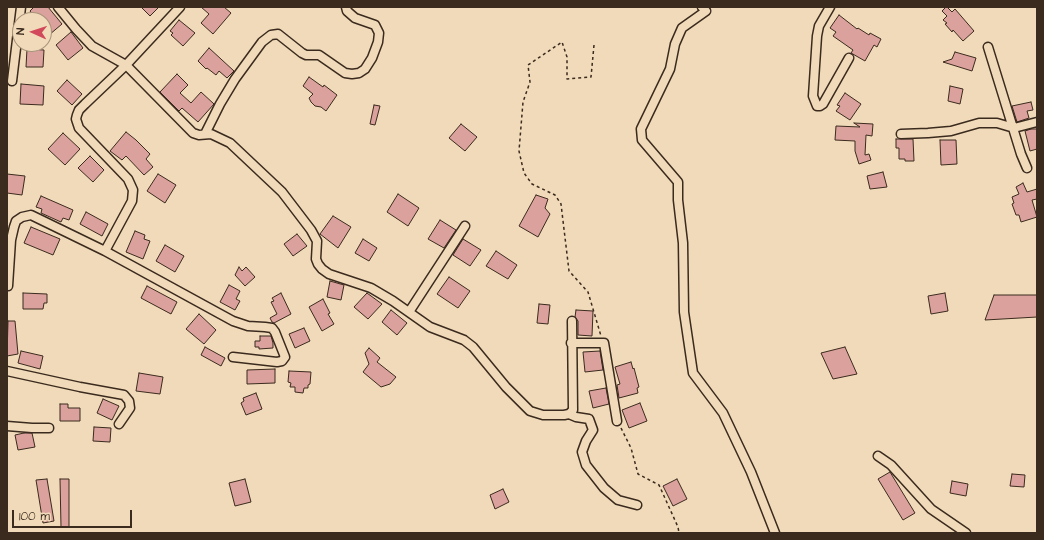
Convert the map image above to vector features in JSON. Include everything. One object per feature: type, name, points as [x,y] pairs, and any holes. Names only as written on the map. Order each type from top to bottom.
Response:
[{"type":"street","points":[[12,81],[22,7]]},
{"type":"street","points":[[58,7],[92,46],[126,65],[193,133],[199,135],[211,134],[230,143],[282,192],[311,230],[316,241],[316,259],[322,269],[329,274],[371,288],[430,327],[464,340],[473,347],[506,387],[530,411],[543,415],[569,414],[576,417],[590,419],[593,430],[586,441],[582,452],[586,465],[604,488],[618,500],[637,506]]},
{"type":"street","points":[[105,251],[132,201],[134,190],[128,179],[79,128],[76,119],[79,110],[126,65],[180,7]]},
{"type":"street","points":[[205,134],[235,79],[262,42],[271,35],[278,34],[306,55],[319,55],[345,73],[359,73],[365,69],[372,58],[378,42],[379,33],[375,25],[355,18],[347,11],[346,7]]},
{"type":"street","points":[[702,7],[706,11],[682,28],[675,44],[670,69],[641,129],[642,140],[678,182],[678,200],[683,243],[684,312],[693,373],[723,413],[751,472],[775,533]]},
{"type":"street","points":[[830,7],[820,26],[817,36],[813,96],[817,106],[823,104],[849,58]]},
{"type":"street","points":[[988,47],[1021,154],[1027,168]]},
{"type":"street","points":[[901,134],[950,131],[978,123],[997,123],[1014,128],[1037,122]]},
{"type":"street","points":[[8,286],[11,240],[14,227],[16,221],[22,217],[30,215],[105,251],[233,321],[248,326],[265,326],[272,328],[285,356],[282,361],[277,362],[233,357]]},
{"type":"street","points":[[409,312],[465,226]]},
{"type":"street","points":[[569,414],[573,410],[571,343],[572,321]]},
{"type":"street","points":[[571,343],[604,343],[617,421]]},
{"type":"street","points":[[7,371],[124,395],[129,401],[130,408],[119,424]]},
{"type":"street","points":[[7,426],[50,428]]},
{"type":"street","points":[[878,456],[891,465],[931,509],[966,533]]},
{"type":"path","points":[[594,45],[591,77],[567,79],[567,57],[562,42],[528,65],[530,82],[523,102],[519,151],[524,173],[532,184],[555,195],[561,204],[569,271],[588,292],[604,343]]},
{"type":"path","points":[[617,421],[631,448],[638,474],[659,485],[678,527],[679,533]]},
{"type":"building","points":[[34,7],[48,7],[62,24],[52,32],[52,12],[30,11]]},
{"type":"building","points":[[141,7],[159,7],[150,16]]},
{"type":"building","points":[[201,7],[224,7],[231,13],[213,34],[201,23],[209,14]]},
{"type":"building","points":[[946,7],[952,12],[955,9],[974,31],[963,41],[953,30],[952,32],[945,24],[947,23],[943,20],[947,16],[942,11]]},
{"type":"building","points":[[839,15],[857,29],[858,28],[869,35],[870,33],[881,39],[877,47],[874,45],[865,61],[851,53],[853,50],[833,36],[836,32],[830,28]]},
{"type":"building","points":[[179,20],[195,33],[183,46],[171,35],[173,33],[170,31]]},
{"type":"building","points":[[71,32],[83,48],[68,60],[56,45]]},
{"type":"building","points":[[209,48],[234,71],[227,78],[219,71],[216,75],[207,68],[206,69],[198,61]]},
{"type":"building","points":[[27,52],[44,52],[43,67],[26,67]]},
{"type":"building","points":[[955,52],[976,58],[972,71],[943,62],[952,59]]},
{"type":"building","points":[[177,74],[188,85],[180,93],[191,103],[201,92],[214,104],[198,122],[182,108],[179,111],[160,92]]},
{"type":"building","points":[[309,77],[323,87],[324,85],[337,95],[326,111],[321,107],[315,106],[311,102],[309,98],[313,94],[303,86]]},
{"type":"building","points":[[67,80],[82,94],[72,105],[57,91]]},
{"type":"building","points":[[21,84],[44,86],[43,105],[20,104]]},
{"type":"building","points":[[950,86],[963,89],[960,104],[948,101]]},
{"type":"building","points":[[845,93],[861,104],[850,120],[836,111],[840,106],[837,105]]},
{"type":"building","points":[[1031,102],[1033,110],[1027,111],[1029,118],[1017,122],[1012,106]]},
{"type":"building","points":[[374,105],[380,106],[375,125],[370,124]]},
{"type":"building","points":[[854,123],[873,124],[872,136],[866,135],[865,155],[869,154],[871,160],[859,164],[855,151],[855,141],[835,140],[836,126],[860,127]]},
{"type":"building","points":[[461,124],[477,137],[465,151],[449,138]]},
{"type":"building","points":[[1037,129],[1037,149],[1030,151],[1025,131]]},
{"type":"building","points":[[126,132],[150,154],[146,159],[153,167],[144,175],[126,156],[122,160],[110,151]]},
{"type":"building","points":[[63,133],[80,149],[65,165],[48,149]]},
{"type":"building","points":[[896,139],[913,139],[914,161],[899,159],[899,148],[896,148]]},
{"type":"building","points":[[940,140],[956,140],[957,164],[941,165]]},
{"type":"building","points":[[90,156],[104,170],[93,182],[78,168]]},
{"type":"building","points":[[883,172],[887,187],[870,189],[867,176]]},
{"type":"building","points":[[7,174],[25,176],[22,195],[7,193]]},
{"type":"building","points":[[158,174],[176,185],[165,203],[147,191]]},
{"type":"building","points":[[1023,183],[1027,192],[1037,189],[1037,199],[1032,200],[1037,217],[1021,222],[1019,215],[1016,215],[1012,204],[1014,203],[1012,197],[1019,194],[1016,187]]},
{"type":"building","points":[[398,194],[419,208],[408,226],[387,212]]},
{"type":"building","points":[[536,195],[548,199],[545,208],[550,214],[538,237],[519,226]]},
{"type":"building","points":[[41,196],[73,210],[69,220],[63,218],[61,222],[41,213],[42,209],[36,207]]},
{"type":"building","points":[[86,212],[108,224],[102,236],[80,224]]},
{"type":"building","points":[[333,216],[351,227],[338,248],[320,234]]},
{"type":"building","points":[[440,220],[456,230],[444,248],[428,239]]},
{"type":"building","points":[[31,227],[60,239],[53,255],[24,243]]},
{"type":"building","points":[[135,231],[145,235],[144,239],[150,241],[143,259],[126,252]]},
{"type":"building","points":[[297,234],[307,246],[293,256],[284,244]]},
{"type":"building","points":[[363,239],[377,248],[369,261],[355,253]]},
{"type":"building","points":[[463,239],[481,250],[470,266],[453,255]]},
{"type":"building","points":[[165,245],[184,256],[175,272],[156,261]]},
{"type":"building","points":[[496,251],[517,265],[508,279],[486,266]]},
{"type":"building","points":[[239,267],[242,271],[246,267],[255,277],[245,286],[235,275]]},
{"type":"building","points":[[449,277],[470,291],[458,308],[437,294]]},
{"type":"building","points":[[330,281],[344,285],[341,300],[327,297]]},
{"type":"building","points":[[229,285],[240,291],[236,299],[240,301],[235,310],[220,302]]},
{"type":"building","points":[[147,286],[177,302],[171,314],[141,298]]},
{"type":"building","points":[[23,293],[47,294],[47,303],[44,303],[43,309],[23,309]]},
{"type":"building","points":[[281,293],[291,314],[274,323],[270,318],[277,314],[271,302],[274,301],[272,298]]},
{"type":"building","points":[[367,293],[382,304],[368,319],[354,307]]},
{"type":"building","points":[[945,293],[948,311],[931,314],[928,296]]},
{"type":"building","points":[[994,295],[1037,295],[1037,317],[985,320]]},
{"type":"building","points":[[323,299],[330,313],[328,314],[334,324],[322,331],[309,307]]},
{"type":"building","points":[[539,304],[550,305],[548,324],[537,323]]},
{"type":"building","points":[[391,310],[407,323],[397,335],[382,322]]},
{"type":"building","points":[[576,310],[593,311],[592,336],[578,335],[578,321],[575,317]]},
{"type":"building","points":[[199,314],[216,330],[204,344],[186,329]]},
{"type":"building","points":[[8,321],[15,321],[18,354],[7,356]]},
{"type":"building","points":[[304,328],[310,341],[295,348],[289,334]]},
{"type":"building","points":[[260,336],[271,336],[273,348],[259,349],[259,347],[255,347],[255,341],[260,341]]},
{"type":"building","points":[[205,347],[225,358],[221,366],[201,355]]},
{"type":"building","points":[[845,347],[857,374],[833,379],[821,353]]},
{"type":"building","points":[[369,348],[380,358],[377,362],[396,377],[390,384],[381,387],[363,372],[369,364],[365,353]]},
{"type":"building","points":[[21,351],[43,356],[40,369],[18,363]]},
{"type":"building","points":[[600,351],[603,370],[585,372],[583,352]]},
{"type":"building","points":[[631,362],[639,387],[637,388],[638,393],[619,398],[617,385],[620,384],[615,367]]},
{"type":"building","points":[[275,369],[275,383],[247,384],[247,370]]},
{"type":"building","points":[[289,371],[311,372],[310,384],[308,385],[308,388],[304,388],[303,393],[295,392],[295,387],[290,387],[291,383],[288,382]]},
{"type":"building","points":[[139,373],[163,377],[160,394],[136,391]]},
{"type":"building","points":[[606,388],[609,404],[593,408],[589,391]]},
{"type":"building","points":[[256,393],[262,409],[246,415],[241,403],[244,401],[243,398]]},
{"type":"building","points":[[103,399],[119,406],[112,420],[97,413]]},
{"type":"building","points":[[640,403],[647,421],[629,428],[622,410]]},
{"type":"building","points":[[60,404],[68,404],[68,408],[80,408],[80,421],[60,421]]},
{"type":"building","points":[[94,427],[111,428],[110,442],[93,441]]},
{"type":"building","points":[[32,433],[35,447],[18,450],[15,435]]},
{"type":"building","points":[[890,472],[915,513],[903,520],[878,479]]},
{"type":"building","points":[[1012,474],[1025,475],[1024,487],[1010,486]]},
{"type":"building","points":[[47,479],[54,521],[43,523],[36,480]]},
{"type":"building","points":[[60,479],[69,479],[69,527],[61,527]]},
{"type":"building","points":[[245,479],[251,502],[235,506],[229,483]]},
{"type":"building","points":[[677,479],[687,499],[673,506],[663,486]]},
{"type":"building","points":[[952,481],[968,484],[966,496],[950,493]]},
{"type":"building","points":[[503,489],[509,502],[495,509],[490,495]]}]
